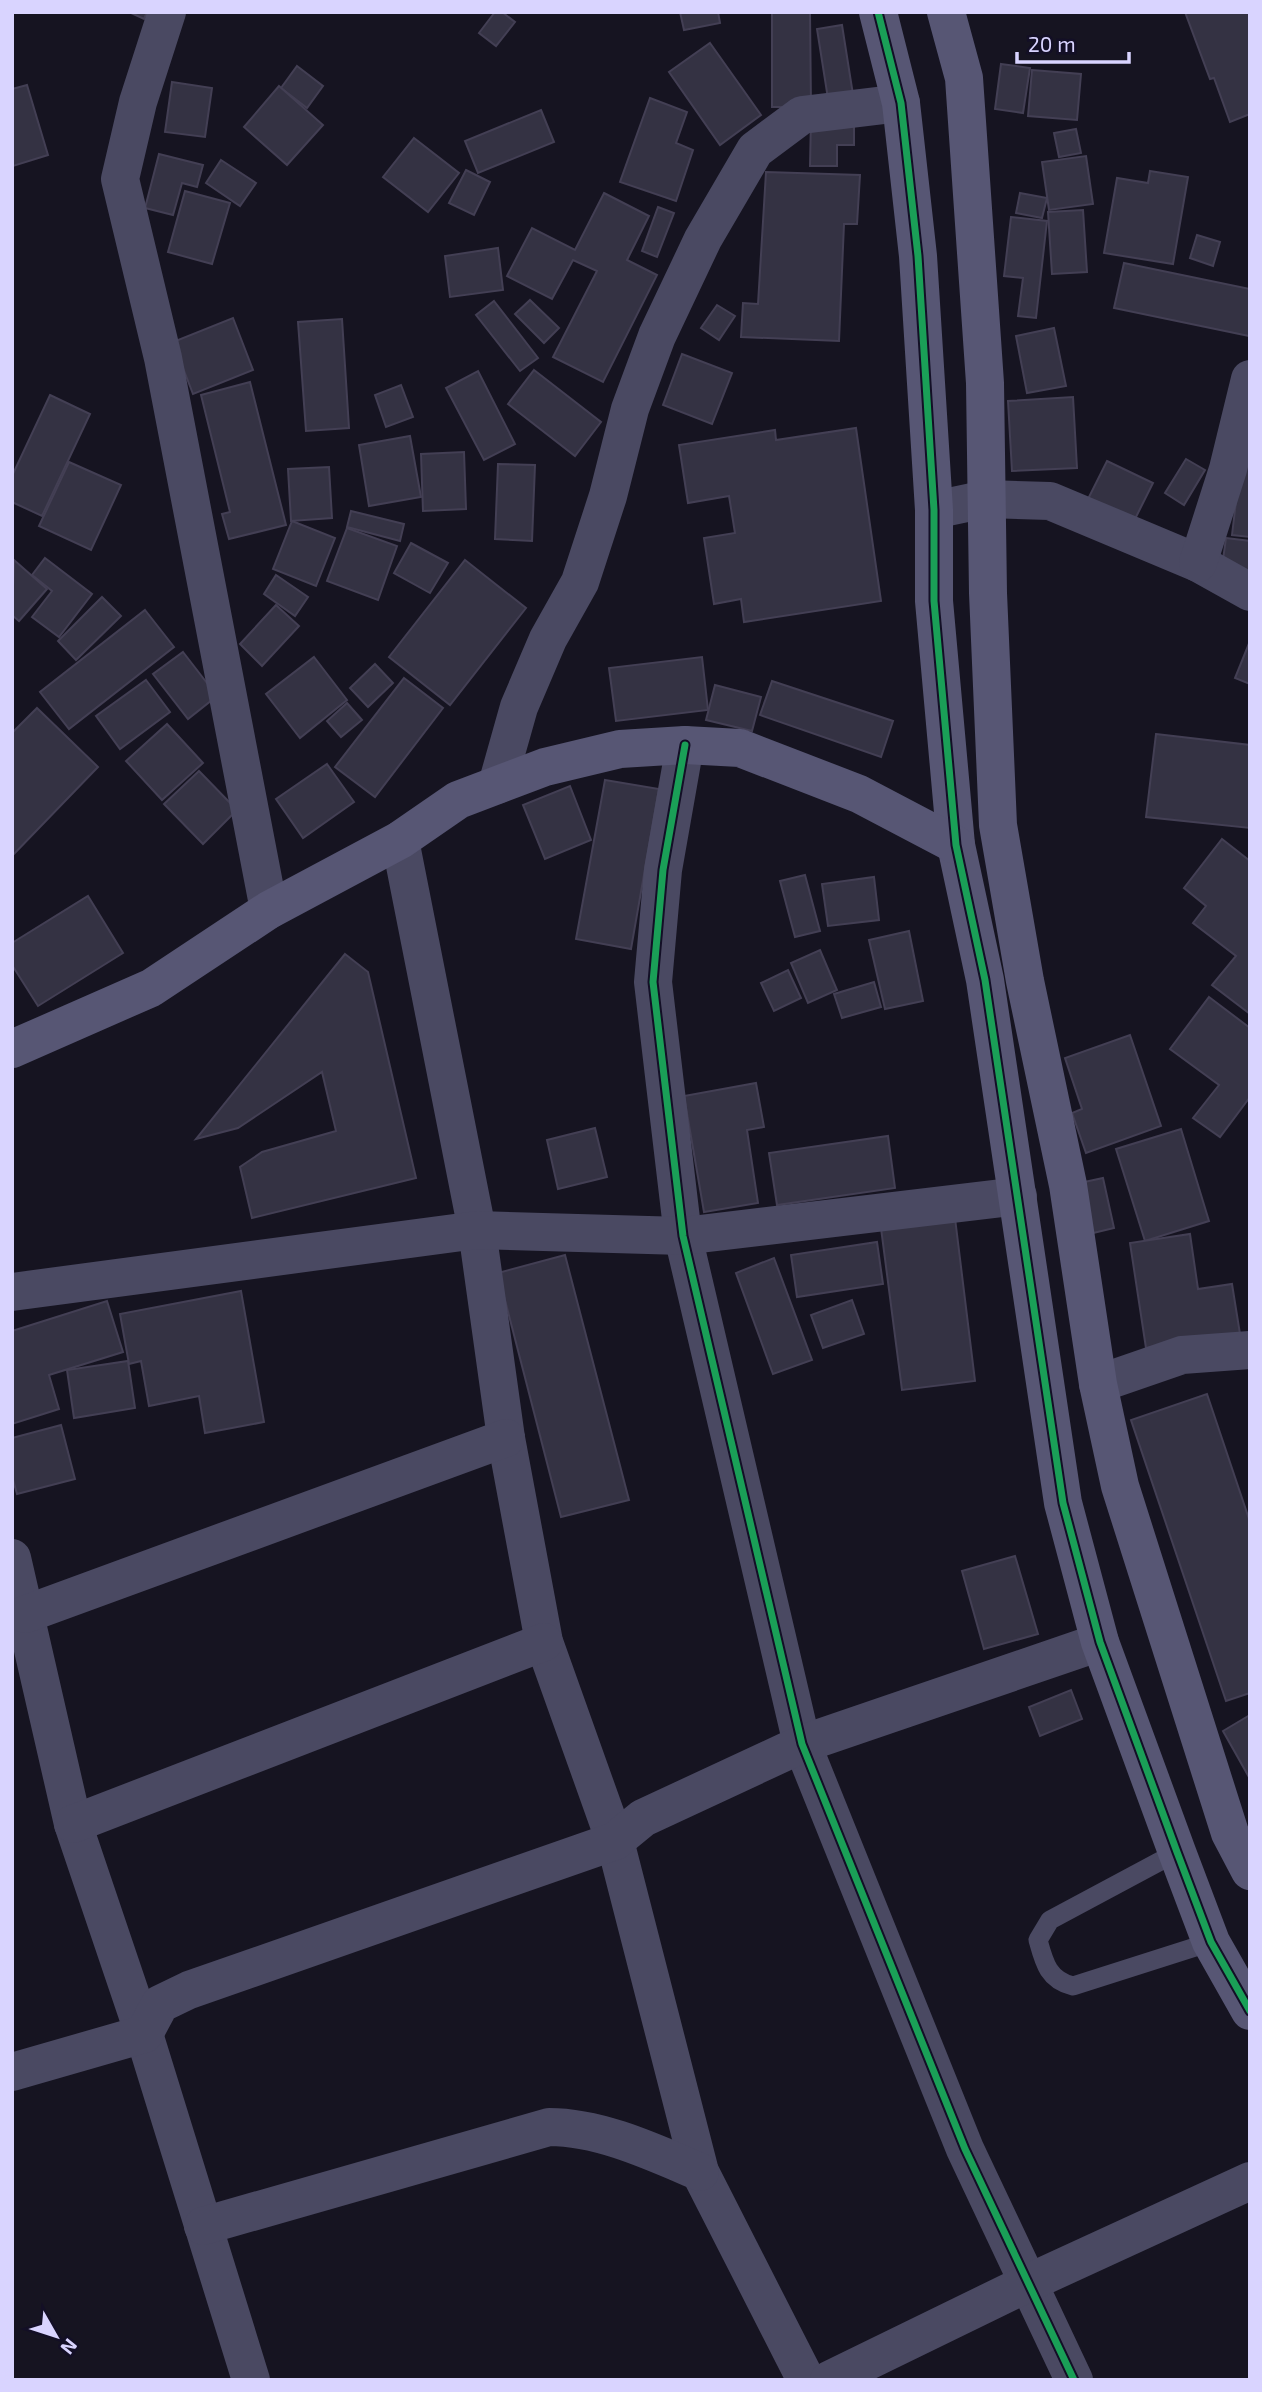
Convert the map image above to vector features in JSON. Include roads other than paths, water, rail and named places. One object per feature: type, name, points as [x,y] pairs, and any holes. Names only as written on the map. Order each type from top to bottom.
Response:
[{"type":"street","points":[[167,12],[138,102],[120,179],[163,358],[269,910]]},
{"type":"street","points":[[878,12],[901,103],[918,256],[934,510],[934,601],[956,845],[985,980],[1063,1503],[1100,1642],[1177,1852],[1211,1942],[1250,2011]]},
{"type":"street","points":[[946,12],[964,78],[973,249],[985,383],[986,499],[998,825],[1025,981],[1068,1185],[1098,1384],[1120,1486],[1230,1833],[1250,1871]]},
{"type":"street","points":[[497,785],[519,706],[548,639],[580,582],[608,496],[630,409],[657,336],[703,239],[755,150],[802,115],[901,103]]},
{"type":"street","points":[[918,256],[973,249]]},
{"type":"street","points":[[1198,563],[1228,469],[1250,379]]},
{"type":"street","points":[[934,510],[986,499],[1050,501],[1198,563],[1250,592]]},
{"type":"street","points":[[12,1049],[151,988],[269,910],[400,840],[458,800],[545,767],[620,749],[685,746],[740,748],[859,794],[956,845]]},
{"type":"street","points":[[685,746],[663,870],[653,982],[683,1236],[803,1744],[965,2149],[1074,2380]]},
{"type":"street","points":[[400,840],[477,1230],[506,1438],[544,1642],[615,1841],[700,2172],[806,2380]]},
{"type":"street","points":[[12,1292],[477,1230],[683,1236],[1018,1196]]},
{"type":"street","points":[[1098,1384],[1182,1355],[1250,1350]]},
{"type":"street","points":[[26,1614],[506,1438]]},
{"type":"street","points":[[12,1558],[73,1824],[144,2034],[251,2380]]},
{"type":"street","points":[[73,1824],[544,1642]]},
{"type":"street","points":[[12,2072],[144,2034],[160,2004],[189,1990],[615,1841],[643,1818],[803,1744],[1100,1642]]},
{"type":"street","points":[[203,2227],[549,2127],[571,2127],[634,2145],[700,2172]]},
{"type":"street","points":[[829,2380],[1028,2283],[1250,2181]]},
{"type":"lane","points":[[1177,1852],[1050,1920],[1038,1940],[1044,1960],[1050,1974],[1063,1984],[1073,1986],[1211,1942]]}]
